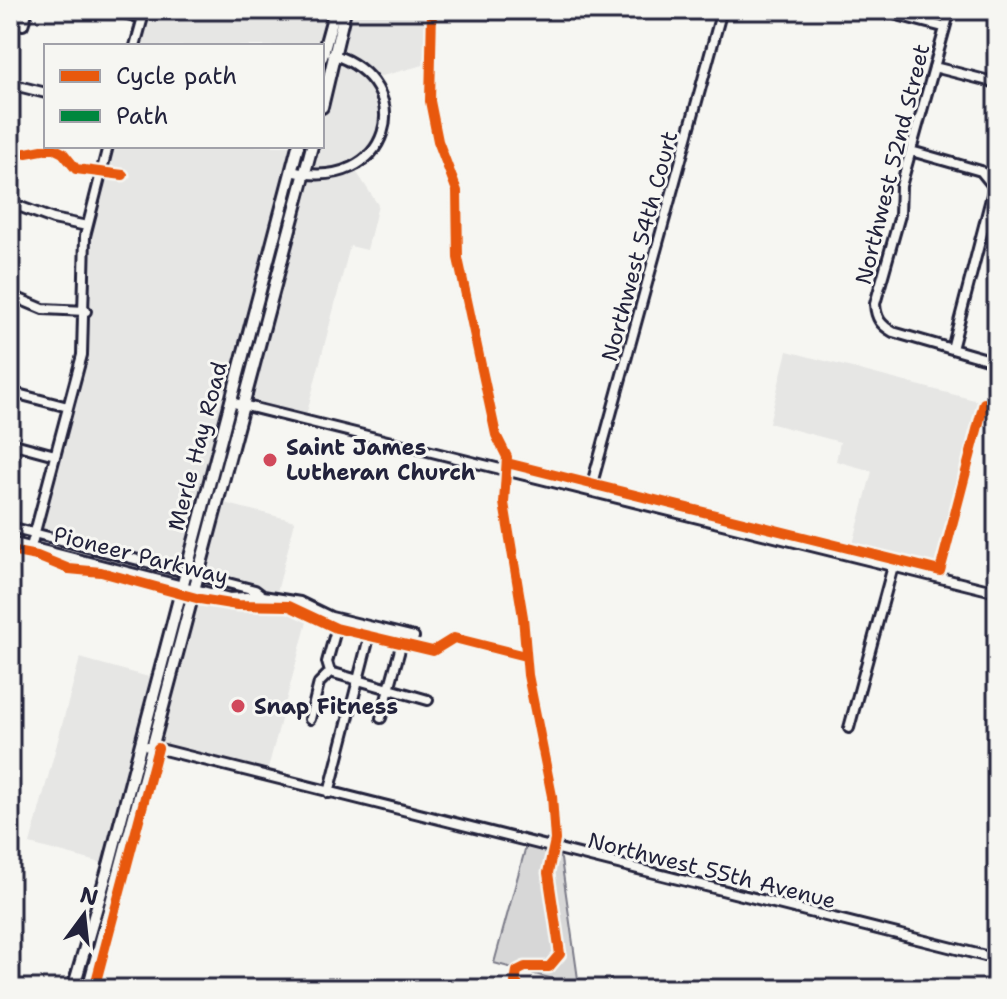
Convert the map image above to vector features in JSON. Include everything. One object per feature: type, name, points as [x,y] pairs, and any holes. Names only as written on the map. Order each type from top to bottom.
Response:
[{"type":"main road","points":[[324,86],[335,10]]},
{"type":"main road","points":[[327,55],[345,10]]},
{"type":"main road","name":"Merle Hay Road","points":[[88,989],[183,574],[297,148]]},
{"type":"main road","name":"Merle Hay Road","points":[[73,989],[196,577],[312,148]]},
{"type":"street","points":[[23,25],[28,10]]},
{"type":"street","points":[[113,10],[144,14],[136,44]]},
{"type":"street","name":"Northwest 54th Court","points":[[590,491],[722,10]]},
{"type":"street","points":[[878,10],[943,27]]},
{"type":"street","name":"Northwest 52nd Street","points":[[950,10],[901,186],[900,215],[875,304],[882,326],[952,349]]},
{"type":"street","points":[[291,171],[328,176],[353,168],[373,150],[384,128],[384,110],[377,87],[360,68],[327,55]]},
{"type":"street","points":[[934,67],[997,83]]},
{"type":"street","points":[[10,84],[44,92]]},
{"type":"street","points":[[31,547],[82,355],[86,311],[83,255],[87,226],[107,148]]},
{"type":"street","points":[[911,151],[981,171],[994,187],[952,349],[997,362]]},
{"type":"street","points":[[10,203],[53,219],[87,226]]},
{"type":"street","points":[[10,295],[43,309],[86,311]]},
{"type":"street","points":[[10,392],[68,407]]},
{"type":"street","points":[[230,402],[997,592]]},
{"type":"street","points":[[10,458],[14,444],[55,455]]},
{"type":"street","name":"Pioneer Parkway","points":[[10,527],[183,574],[255,590],[263,596]]},
{"type":"street","name":"Pioneer Parkway","points":[[10,542],[192,591],[229,598],[263,596],[300,602],[339,619],[409,636],[389,689]]},
{"type":"street","points":[[849,728],[893,566]]},
{"type":"street","points":[[330,672],[327,662],[339,619]]},
{"type":"street","points":[[329,793],[367,645]]},
{"type":"street","points":[[330,672],[428,700]]},
{"type":"street","points":[[310,719],[320,680],[330,672]]},
{"type":"street","points":[[381,718],[389,689]]},
{"type":"street","name":"Northwest 55th Avenue","points":[[145,746],[997,959]]},
{"type":"shaded area","points":[[145,10],[335,10],[323,44],[136,44]]},
{"type":"shaded area","points":[[349,10],[432,10],[428,72],[427,64],[371,79],[382,98],[382,134],[354,168],[378,205],[367,250],[350,246],[306,416],[310,422],[243,405],[311,148],[324,148],[324,99]]},
{"type":"shaded area","points":[[108,148],[298,148],[183,574],[34,533],[82,355],[83,255]]},
{"type":"shaded area","points":[[787,351],[982,402],[939,567],[942,575],[851,552],[872,471],[836,461],[840,442],[769,423]]},
{"type":"shaded area","points":[[220,502],[295,521],[277,592],[208,577],[204,567]]},
{"type":"shaded area","points":[[192,591],[229,598],[263,596],[311,607],[266,776],[150,747]]},
{"type":"shaded area","points":[[80,658],[156,679],[109,865],[30,844]]},
{"type":"shaded area","points":[[526,846],[554,853],[561,859],[579,986],[494,963]]},
{"type":"marked path","points":[[10,443],[14,444]]},
{"type":"cycle path","points":[[432,10],[430,101],[438,141],[457,191],[458,258],[496,435],[507,457],[504,503],[523,617],[528,675],[552,796],[555,840],[548,873],[560,954],[549,967],[525,967],[517,971],[515,982],[522,989]]},
{"type":"cycle path","points":[[10,156],[53,148],[63,153],[76,169],[123,175]]},
{"type":"cycle path","points":[[507,463],[940,571],[984,403],[997,406]]},
{"type":"cycle path","points":[[10,551],[37,556],[69,569],[101,572],[200,599],[237,605],[289,606],[336,628],[433,651],[454,638],[525,656]]},
{"type":"cycle path","points":[[94,989],[158,748]]},
{"type":"place","name":"Saint James Lutheran Church","points":[[270,460]]},
{"type":"place","name":"Snap Fitness","points":[[238,706]]}]
